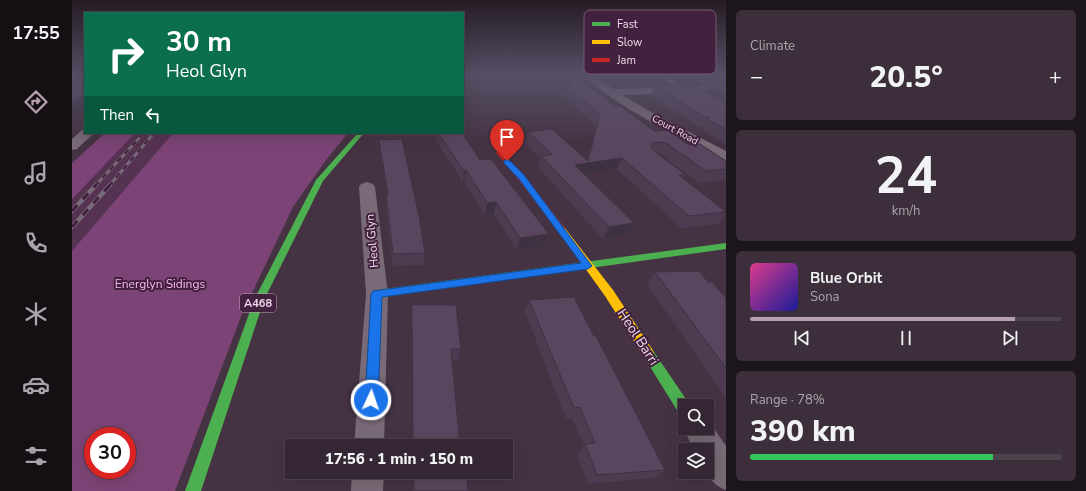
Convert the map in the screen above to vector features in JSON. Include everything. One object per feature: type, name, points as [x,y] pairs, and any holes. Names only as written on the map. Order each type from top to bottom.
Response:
[{"type":"street","name":"Court Road","points":[[618,97],[683,135],[726,157]]},
{"type":"street","points":[[72,146],[86,134]]},
{"type":"street","name":"A468","points":[[192,491],[259,300],[320,180],[360,134]]},
{"type":"street","name":"Heol Barri","points":[[499,153],[521,177],[609,293],[678,399]]},
{"type":"street","name":"Heol Glyn","points":[[367,187],[376,294],[369,439]]},
{"type":"street","points":[[376,294],[726,246]]},
{"type":"street","points":[[701,435],[726,474]]},
{"type":"street","points":[[367,491],[368,479]]},
{"type":"shaded area","points":[[120,134],[172,134],[72,251],[72,180]]},
{"type":"green space","points":[[104,134],[134,134],[72,199],[72,163]]},
{"type":"green space","name":"Energlyn Sidings","points":[[172,134],[347,134],[326,160],[293,207],[242,314],[175,491],[72,491],[72,251]]},
{"type":"building","points":[[72,97],[79,97],[72,102]]},
{"type":"building","points":[[579,97],[603,97],[615,106],[620,106],[654,131],[667,130],[689,145],[700,144],[726,161],[726,169],[706,171],[666,143],[654,142],[651,146],[654,151],[685,174],[679,175],[726,212],[689,216],[622,158],[575,165],[634,223],[609,227],[541,156],[552,154],[528,132],[552,129],[588,161],[600,114]]},
{"type":"building","points":[[673,97],[716,97],[726,102],[726,130],[708,119],[710,117],[705,117]]},
{"type":"building","points":[[439,134],[463,134],[480,160],[491,159],[549,234],[520,238],[496,202],[487,203],[466,170],[464,171]]},
{"type":"building","points":[[402,139],[419,216],[425,253],[393,254],[386,194],[388,194],[379,140]]},
{"type":"building","points":[[699,271],[708,282],[712,282],[726,298],[726,368],[655,272]]},
{"type":"building","points":[[574,297],[594,336],[596,336],[665,470],[597,475],[585,444],[595,443],[580,407],[574,408],[529,300]]},
{"type":"building","points":[[412,305],[456,305],[461,349],[451,349],[459,439],[413,439]]},
{"type":"building","points":[[414,479],[467,479],[468,491],[414,491]]},
{"type":"railway","points":[[95,186],[143,134]]},
{"type":"railway","points":[[109,186],[153,134]]},
{"type":"railway","points":[[72,211],[96,185]]},
{"type":"railway","points":[[72,227],[110,185]]},
{"type":"traffic: fast","points":[[193,491],[259,300],[320,180],[360,134]]},
{"type":"traffic: fast","points":[[377,294],[726,246]]},
{"type":"traffic: fast","points":[[648,353],[678,399]]},
{"type":"traffic: slow","points":[[561,229],[609,293],[648,353]]},
{"type":"traffic: jam","points":[[499,153],[521,177],[561,229]]},
{"type":"route","points":[[371,400],[376,294],[588,266],[521,177],[507,161]]}]
